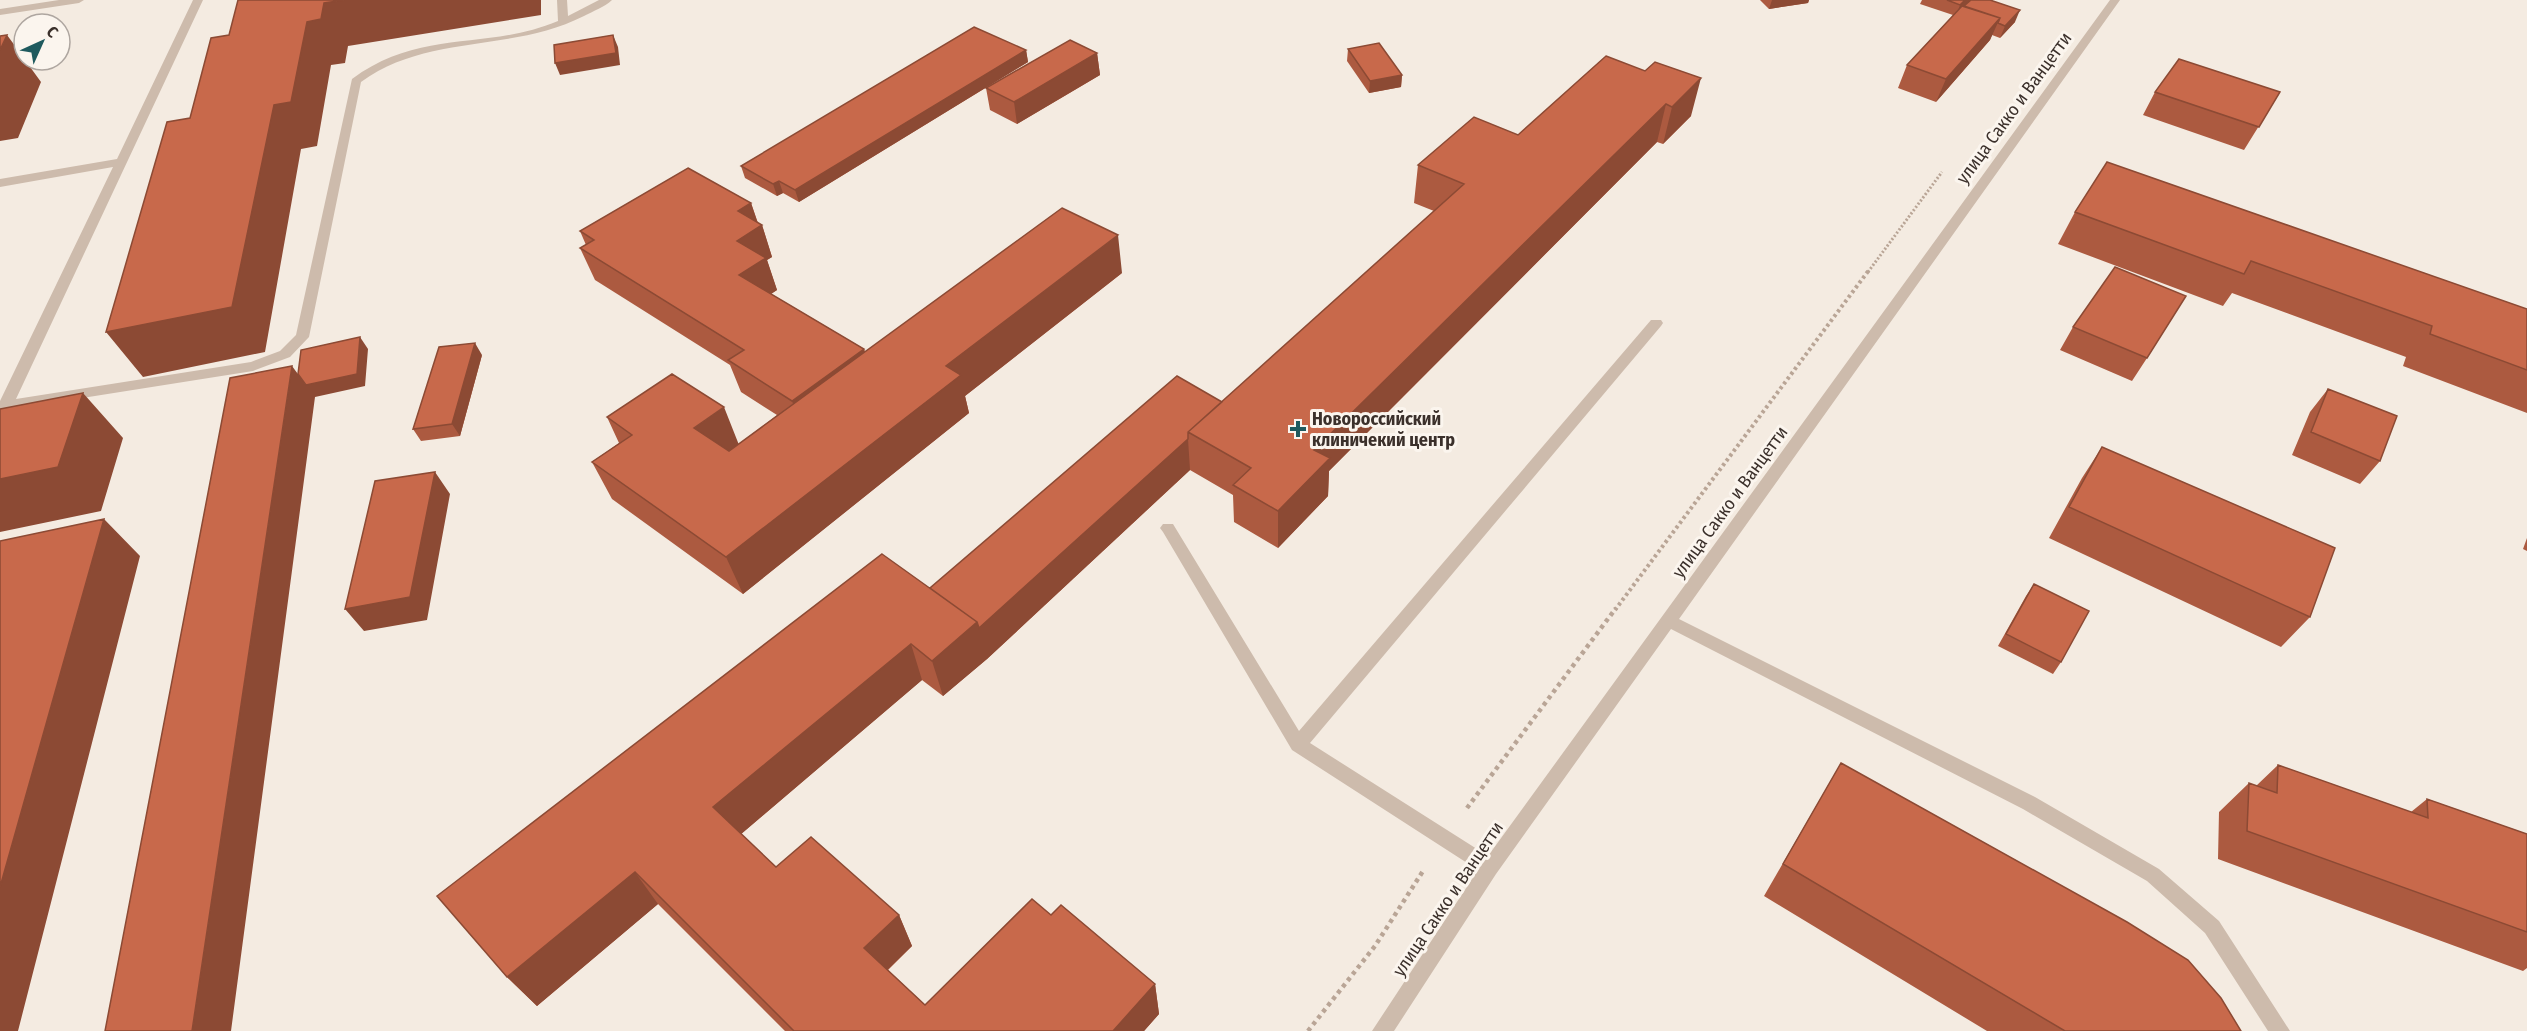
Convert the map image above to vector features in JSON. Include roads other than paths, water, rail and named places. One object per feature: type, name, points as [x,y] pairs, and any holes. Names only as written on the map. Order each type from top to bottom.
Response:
[{"type":"street","points":[[0,12],[79,0]]},
{"type":"street","points":[[3,406],[198,0]]},
{"type":"street","points":[[562,0],[564,21]]},
{"type":"street","points":[[3,406],[253,366],[285,354],[302,337],[356,81],[367,71],[391,57],[541,31],[607,0]]},
{"type":"street","name":"улица Сакко и Ванцетти","points":[[1382,1031],[1490,868],[2115,0]]},
{"type":"street","points":[[0,183],[121,162]]},
{"type":"street","points":[[1298,746],[1656,323]]},
{"type":"street","points":[[1168,528],[1298,746],[1490,868]]},
{"type":"street","points":[[1669,621],[2029,803],[2153,875],[2212,927],[2280,1031]]},
{"type":"place","name":"Новороссийский клиничекий центр","points":[[1298,429]]}]
